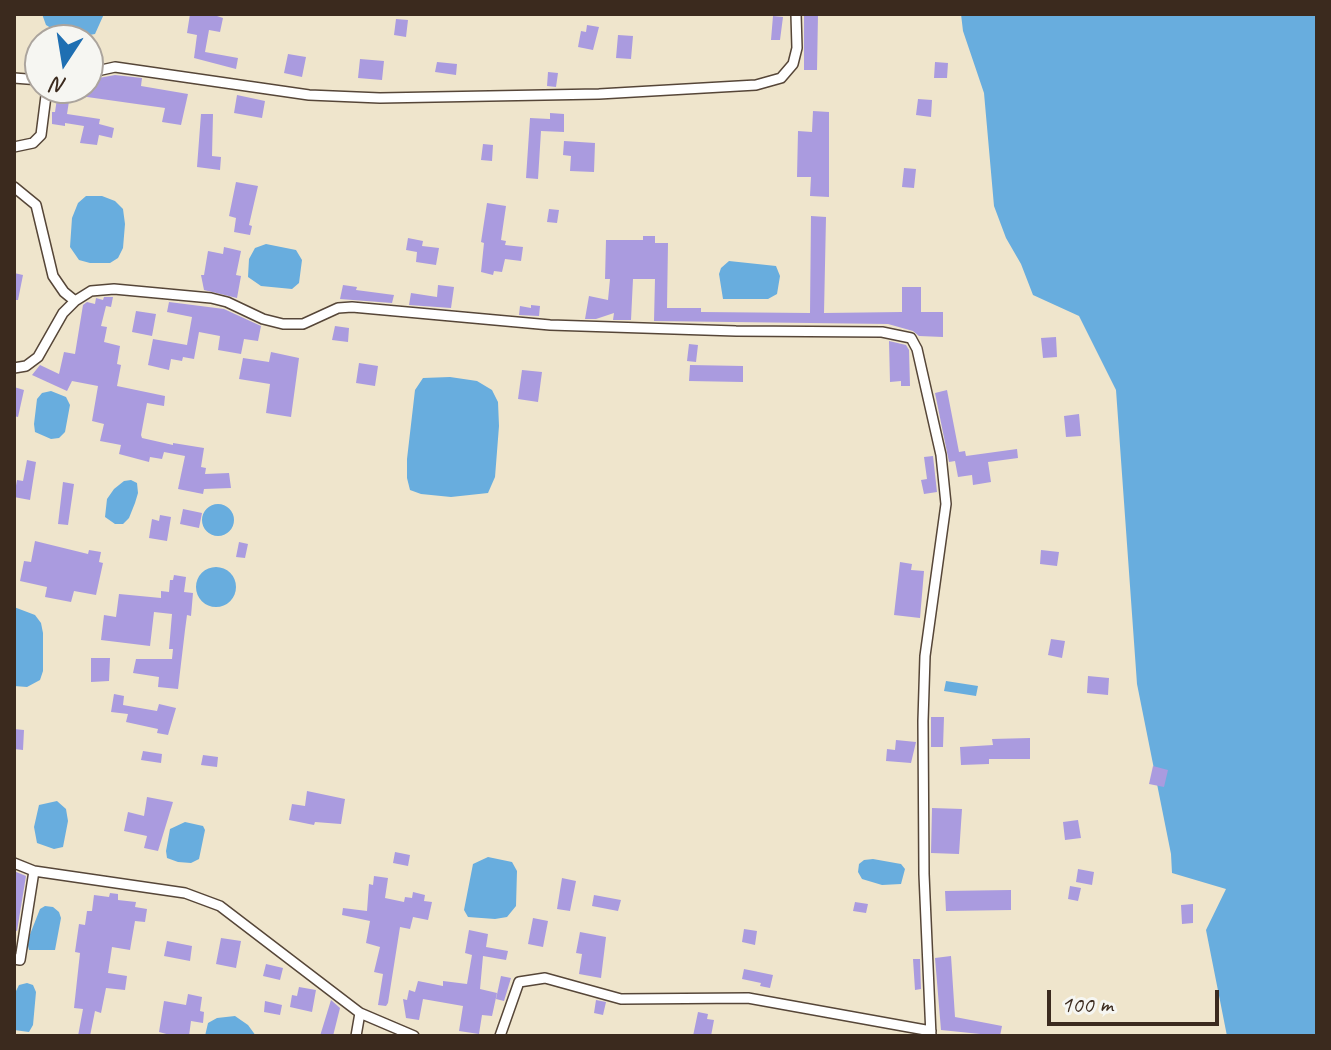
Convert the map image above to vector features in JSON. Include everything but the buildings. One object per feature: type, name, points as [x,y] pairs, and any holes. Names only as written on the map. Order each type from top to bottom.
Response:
[{"type":"street","points":[[104,69],[115,67],[309,95],[380,98],[599,94],[756,85],[781,78],[793,64],[797,48],[796,14]]},
{"type":"street","points":[[14,147],[33,143],[41,135],[45,104]]},
{"type":"street","points":[[14,187],[36,205],[53,276],[75,301]]},
{"type":"street","points":[[14,368],[26,366],[38,357],[63,313],[75,301],[91,291],[114,289],[211,298],[283,324],[303,324],[338,308],[352,307],[550,325],[882,332],[911,338],[917,349],[941,455],[946,504],[925,656],[923,721],[922,829],[931,1033],[748,998],[621,999],[545,978],[519,982],[500,1036]]},
{"type":"street","points":[[14,863],[34,871],[185,893],[220,906],[360,1013],[414,1036]]},
{"type":"street","points":[[14,959],[20,960],[34,871]]},
{"type":"street","points":[[356,1036],[360,1013]]},
{"type":"water","points":[[42,14],[104,14],[100,24],[46,24]]},
{"type":"water","points":[[961,14],[1317,14],[1317,1036],[1227,1036],[1206,930],[1226,889],[1172,873],[1171,854],[1137,684],[1116,390],[1079,316],[1033,295],[1021,264],[1006,238],[994,206],[984,93],[963,31]]},
{"type":"water","points":[[86,196],[102,196],[115,201],[123,209],[123,248],[118,258],[110,263],[79,260],[70,247],[72,218],[78,203]]},
{"type":"water","points":[[266,244],[296,250],[302,260],[299,283],[292,289],[261,286],[248,277],[249,259],[255,248]]},
{"type":"water","points":[[729,261],[776,266],[780,276],[777,294],[768,299],[723,299],[719,274]]},
{"type":"water","points":[[450,377],[477,381],[492,390],[498,402],[495,477],[488,493],[451,497],[410,490],[407,459],[415,390],[423,378]]},
{"type":"water","points":[[51,391],[66,397],[70,405],[65,432],[59,438],[51,439],[35,432],[34,424],[37,399],[42,393]]},
{"type":"water","points":[[124,481],[137,483],[135,503],[129,518],[123,524],[115,524],[105,517],[107,499]]},
{"type":"water","points":[[218,504],[229,509],[234,520],[229,531],[218,536],[207,531],[202,520],[207,509]]},
{"type":"water","points":[[216,567],[230,573],[236,587],[230,601],[216,607],[202,601],[196,587],[202,573]]},
{"type":"water","points":[[14,607],[35,615],[43,633],[43,671],[40,680],[27,687],[14,686]]},
{"type":"water","points":[[946,681],[978,686],[976,696],[944,691]]},
{"type":"water","points":[[57,801],[66,809],[68,821],[63,847],[54,849],[37,843],[34,827],[39,805]]},
{"type":"water","points":[[185,822],[203,826],[205,830],[199,859],[191,863],[167,858],[170,829]]},
{"type":"water","points":[[488,857],[512,862],[517,871],[516,906],[507,917],[468,917],[464,910],[473,864]]},
{"type":"water","points":[[873,859],[901,864],[905,869],[901,884],[882,885],[862,879],[858,872],[859,864]]},
{"type":"water","points":[[53,907],[61,918],[55,950],[29,950],[27,942],[40,909]]},
{"type":"water","points":[[19,985],[33,985],[36,992],[33,1025],[29,1032],[14,1030],[14,995]]},
{"type":"water","points":[[235,1016],[248,1025],[256,1036],[205,1036],[208,1023],[217,1018]]}]
